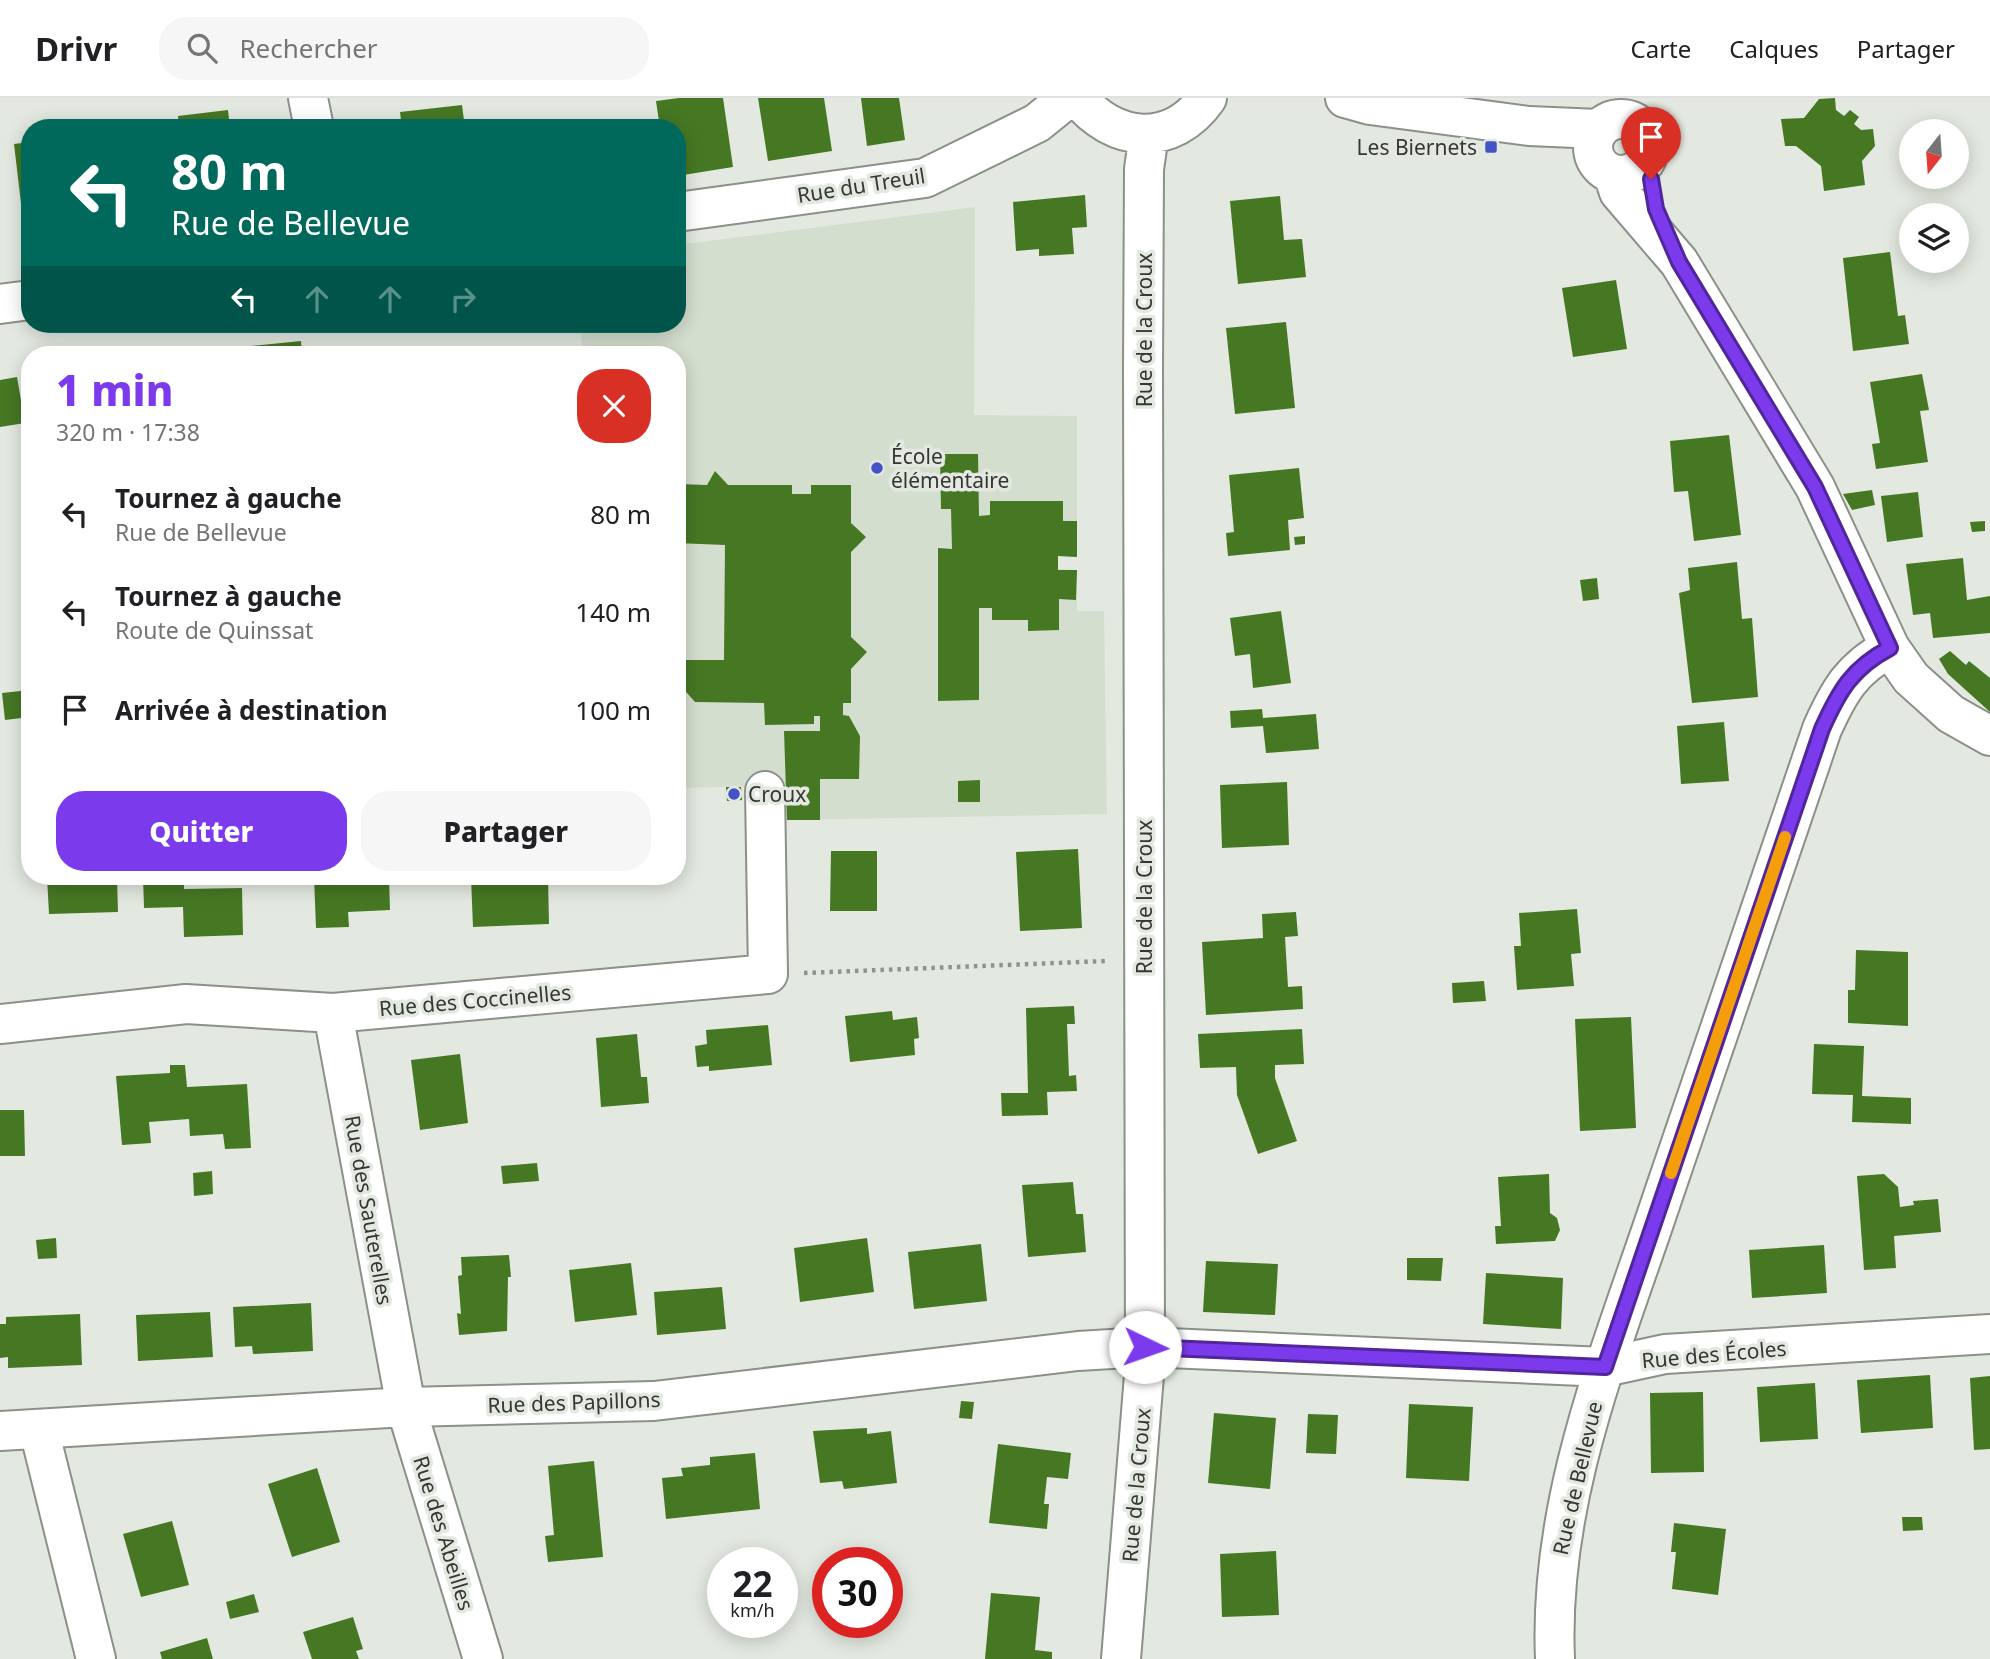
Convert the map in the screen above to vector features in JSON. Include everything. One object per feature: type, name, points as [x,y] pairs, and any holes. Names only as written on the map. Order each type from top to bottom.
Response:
[{"type":"street","points":[[308,98],[312,119]]},
{"type":"street","name":"Rue du Treuil","points":[[686,211],[925,178],[1037,122],[1069,98]]},
{"type":"street","points":[[1078,98],[1093,117],[1119,131],[1149,134],[1175,128],[1197,112],[1207,98]]},
{"type":"street","points":[[1345,98],[1370,105],[1529,126],[1576,154],[1608,137],[1630,120],[1648,129]]},
{"type":"street","points":[[1608,137],[1635,172],[1648,129]]},
{"type":"street","points":[[1648,129],[1656,209],[1679,262],[1815,487],[1890,648],[1911,678],[1951,714],[1990,736]]},
{"type":"street","name":"Rue de la Croux","points":[[1121,1659],[1143,1408],[1145,1347],[1144,169],[1149,134]]},
{"type":"street","points":[[1608,137],[1619,192],[1679,262]]},
{"type":"street","points":[[0,304],[21,301]]},
{"type":"street","name":"Rue de Bellevue","points":[[1555,1659],[1556,1568],[1564,1514],[1586,1426],[1605,1367],[1822,729],[1841,688],[1871,658],[1890,648]]},
{"type":"street","points":[[765,791],[768,974]]},
{"type":"street","name":"Rue des Coccinelles","points":[[0,1024],[186,1004],[333,1013],[768,974]]},
{"type":"street","name":"Rue des Sauterelles","points":[[333,1013],[405,1407]]},
{"type":"street","name":"Rue des Écoles","points":[[1145,1347],[1605,1367],[1665,1354],[1990,1334]]},
{"type":"street","name":"Rue des Papillons","points":[[0,1431],[405,1407],[654,1401],[1078,1351],[1145,1347]]},
{"type":"street","name":"Rue des Abeilles","points":[[405,1407],[483,1659]]},
{"type":"street","points":[[39,1430],[96,1659]]},
{"type":"path","points":[[768,974],[1049,965],[1145,958]]},
{"type":"shaded area","name":"École élémentaire","points":[[975,207],[974,415],[1077,416],[1077,557],[1058,556],[1058,569],[1077,570],[1077,611],[1104,611],[1107,814],[787,820],[784,786],[686,788],[686,346],[582,346],[581,333],[686,333],[686,244]]},
{"type":"building","points":[[723,98],[733,167],[686,175],[686,119],[659,119],[656,101]]},
{"type":"building","points":[[758,98],[824,98],[832,151],[768,161]]},
{"type":"building","points":[[861,98],[899,98],[905,140],[867,146]]},
{"type":"building","points":[[1835,98],[1836,110],[1844,116],[1850,110],[1859,117],[1854,124],[1861,130],[1873,129],[1875,146],[1862,161],[1865,185],[1824,191],[1821,166],[1796,146],[1785,146],[1781,119],[1804,118],[1819,99]]},
{"type":"building","points":[[462,105],[464,119],[401,119],[400,112]]},
{"type":"building","points":[[228,110],[229,119],[178,119],[178,116]]},
{"type":"building","points":[[21,143],[21,204],[14,144]]},
{"type":"building","points":[[1085,195],[1087,227],[1072,228],[1074,254],[1039,256],[1039,249],[1016,251],[1013,202]]},
{"type":"building","points":[[1280,196],[1284,240],[1302,239],[1306,277],[1238,284],[1230,201]]},
{"type":"building","points":[[1890,252],[1898,316],[1905,315],[1909,344],[1853,351],[1843,258]]},
{"type":"building","points":[[1616,280],[1627,349],[1573,357],[1562,288]]},
{"type":"building","points":[[1286,322],[1295,408],[1235,414],[1226,328]]},
{"type":"building","points":[[301,341],[301,346],[252,346]]},
{"type":"building","points":[[1922,374],[1929,410],[1920,411],[1928,462],[1876,469],[1872,444],[1880,443],[1870,382]]},
{"type":"building","points":[[17,377],[21,424],[0,427],[0,380]]},
{"type":"building","points":[[1729,435],[1741,535],[1694,541],[1688,491],[1674,492],[1670,441]]},
{"type":"building","points":[[940,454],[978,454],[979,516],[990,515],[990,501],[1063,501],[1063,521],[1077,521],[1077,557],[1058,556],[1058,570],[1077,570],[1076,600],[1059,599],[1059,630],[1028,631],[1028,620],[992,620],[992,608],[979,608],[979,700],[938,701],[938,548],[952,549],[951,509],[941,509]]},
{"type":"building","points":[[1299,468],[1304,518],[1288,520],[1290,550],[1228,556],[1226,533],[1234,532],[1229,475]]},
{"type":"building","points":[[715,471],[728,485],[792,485],[792,494],[811,494],[811,485],[851,485],[851,523],[866,537],[851,552],[851,637],[867,652],[851,669],[851,703],[843,703],[843,715],[849,716],[860,736],[859,779],[820,779],[820,820],[787,820],[784,731],[820,731],[820,716],[814,716],[814,724],[765,725],[764,703],[695,702],[686,692],[686,660],[724,660],[725,545],[686,543],[686,484],[707,485]]},
{"type":"building","points":[[1872,490],[1875,505],[1852,510],[1843,494]]},
{"type":"building","points":[[1918,492],[1923,537],[1887,542],[1881,496]]},
{"type":"building","points":[[1985,521],[1985,531],[1972,532],[1970,522]]},
{"type":"building","points":[[1305,536],[1305,544],[1295,545],[1294,537]]},
{"type":"building","points":[[1963,558],[1967,600],[1990,596],[1990,633],[1933,638],[1930,613],[1913,615],[1906,564]]},
{"type":"building","points":[[1737,562],[1742,619],[1752,618],[1758,697],[1692,703],[1679,593],[1690,590],[1688,568]]},
{"type":"building","points":[[1597,578],[1599,599],[1583,601],[1580,580]]},
{"type":"building","points":[[1281,611],[1291,683],[1253,688],[1250,654],[1235,656],[1230,618]]},
{"type":"building","points":[[1950,651],[1966,665],[1969,661],[1990,678],[1990,712],[1948,674],[1939,659]]},
{"type":"building","points":[[21,691],[21,718],[5,720],[2,693]]},
{"type":"building","points":[[1262,709],[1263,718],[1316,714],[1319,749],[1266,753],[1263,726],[1231,728],[1230,711]]},
{"type":"building","points":[[1724,722],[1729,781],[1681,784],[1677,726]]},
{"type":"building","points":[[980,780],[980,802],[958,802],[958,781]]},
{"type":"building","points":[[1287,782],[1289,845],[1222,848],[1220,785]]},
{"type":"building","name":"Croux","points":[[726,787],[741,787],[742,800],[727,801]]},
{"type":"building","points":[[1078,849],[1082,928],[1020,931],[1016,852]]},
{"type":"building","points":[[831,851],[877,851],[877,911],[830,911]]},
{"type":"building","points":[[47,885],[117,885],[118,912],[49,914]]},
{"type":"building","points":[[143,885],[184,885],[184,889],[242,888],[243,935],[184,937],[183,907],[144,908]]},
{"type":"building","points":[[314,885],[389,885],[390,910],[348,912],[349,927],[316,928]]},
{"type":"building","points":[[471,885],[548,885],[549,924],[473,927]]},
{"type":"building","points":[[1577,909],[1581,953],[1571,954],[1574,986],[1517,990],[1514,946],[1521,946],[1519,913]]},
{"type":"building","points":[[1296,912],[1298,936],[1285,937],[1288,987],[1302,986],[1303,1009],[1206,1015],[1202,942],[1263,938],[1262,914]]},
{"type":"building","points":[[1856,950],[1908,952],[1908,1026],[1848,1023],[1848,990],[1855,990]]},
{"type":"building","points":[[1484,981],[1486,1001],[1453,1003],[1452,983]]},
{"type":"building","points":[[1074,1006],[1075,1024],[1067,1024],[1069,1076],[1076,1075],[1077,1091],[1047,1092],[1048,1115],[1002,1116],[1001,1093],[1028,1093],[1026,1008]]},
{"type":"building","points":[[892,1011],[893,1020],[917,1017],[919,1038],[914,1039],[915,1055],[850,1062],[845,1016]]},
{"type":"building","points":[[1631,1017],[1636,1128],[1580,1131],[1575,1019]]},
{"type":"building","points":[[768,1025],[772,1065],[709,1071],[709,1066],[697,1067],[695,1046],[707,1044],[706,1030]]},
{"type":"building","points":[[1302,1029],[1304,1064],[1275,1065],[1275,1078],[1297,1141],[1258,1154],[1237,1095],[1236,1067],[1200,1068],[1198,1034]]},
{"type":"building","points":[[637,1034],[641,1077],[647,1077],[649,1103],[601,1107],[596,1038]]},
{"type":"building","points":[[1814,1044],[1864,1046],[1862,1096],[1911,1098],[1911,1124],[1852,1122],[1853,1095],[1812,1094]]},
{"type":"building","points":[[460,1054],[468,1123],[420,1130],[411,1060]]},
{"type":"building","points":[[170,1065],[185,1065],[187,1087],[247,1084],[251,1148],[225,1149],[223,1134],[190,1136],[189,1119],[149,1122],[151,1143],[122,1145],[116,1076],[170,1073]]},
{"type":"building","points":[[0,1110],[24,1110],[25,1156],[0,1156]]},
{"type":"building","points":[[537,1163],[539,1181],[503,1184],[501,1166]]},
{"type":"building","points":[[212,1171],[213,1194],[194,1196],[193,1173]]},
{"type":"building","points":[[1549,1174],[1550,1213],[1557,1218],[1560,1230],[1555,1241],[1496,1244],[1495,1226],[1501,1226],[1498,1177]]},
{"type":"building","points":[[1884,1174],[1898,1187],[1900,1207],[1914,1205],[1913,1201],[1938,1199],[1941,1232],[1894,1236],[1896,1268],[1864,1270],[1857,1176]]},
{"type":"building","points":[[1073,1182],[1076,1214],[1083,1214],[1086,1252],[1028,1257],[1022,1185]]},
{"type":"building","points":[[56,1238],[57,1258],[38,1259],[36,1240]]},
{"type":"building","points":[[867,1238],[874,1292],[800,1302],[794,1248]]},
{"type":"building","points":[[981,1244],[987,1301],[914,1309],[908,1252]]},
{"type":"building","points":[[1824,1245],[1827,1293],[1752,1298],[1749,1250]]},
{"type":"building","points":[[509,1255],[511,1277],[508,1277],[507,1331],[459,1335],[457,1313],[461,1314],[458,1276],[462,1275],[461,1257]]},
{"type":"building","points":[[1407,1258],[1443,1258],[1441,1281],[1407,1280]]},
{"type":"building","points":[[1206,1261],[1278,1264],[1275,1315],[1203,1312]]},
{"type":"building","points":[[631,1263],[637,1315],[575,1322],[569,1270]]},
{"type":"building","points":[[1486,1273],[1563,1278],[1561,1329],[1483,1324]]},
{"type":"building","points":[[722,1287],[726,1329],[657,1335],[654,1292]]},
{"type":"building","points":[[311,1303],[313,1351],[253,1354],[252,1346],[235,1347],[233,1307]]},
{"type":"building","points":[[210,1312],[213,1357],[138,1361],[136,1315]]},
{"type":"building","points":[[80,1314],[82,1365],[8,1368],[8,1357],[0,1358],[0,1324],[6,1324],[6,1317]]},
{"type":"building","points":[[1930,1375],[1933,1428],[1861,1433],[1857,1380]]},
{"type":"building","points":[[1990,1376],[1990,1449],[1974,1450],[1970,1378]]},
{"type":"building","points":[[1815,1383],[1818,1439],[1760,1442],[1757,1387]]},
{"type":"building","points":[[1703,1392],[1704,1472],[1651,1473],[1650,1393]]},
{"type":"building","points":[[961,1401],[974,1402],[972,1419],[959,1418]]},
{"type":"building","points":[[1409,1404],[1473,1407],[1469,1481],[1406,1478]]},
{"type":"building","points":[[1214,1413],[1276,1418],[1270,1489],[1208,1483]]},
{"type":"building","points":[[1308,1414],[1338,1415],[1336,1454],[1306,1453]]},
{"type":"building","points":[[867,1428],[867,1434],[891,1431],[897,1483],[844,1489],[842,1481],[820,1483],[813,1431]]},
{"type":"building","points":[[998,1444],[1071,1453],[1068,1479],[1047,1477],[1044,1504],[1049,1504],[1047,1529],[989,1523]]},
{"type":"building","points":[[755,1453],[760,1509],[666,1519],[662,1478],[683,1476],[681,1468],[710,1465],[710,1457]]},
{"type":"building","points":[[594,1461],[603,1557],[548,1562],[545,1536],[554,1535],[548,1466]]},
{"type":"building","points":[[317,1468],[340,1542],[292,1557],[268,1484]]},
{"type":"building","points":[[1902,1517],[1922,1517],[1923,1530],[1903,1531]]},
{"type":"building","points":[[172,1521],[189,1585],[141,1597],[123,1534]]},
{"type":"building","points":[[1674,1523],[1726,1529],[1718,1595],[1672,1589],[1676,1552],[1671,1552]]},
{"type":"building","points":[[1276,1551],[1279,1615],[1222,1617],[1220,1554]]},
{"type":"building","points":[[991,1593],[1040,1597],[1035,1650],[1052,1652],[1052,1659],[985,1659]]},
{"type":"building","points":[[254,1594],[259,1612],[230,1619],[226,1602]]},
{"type":"building","points":[[353,1617],[363,1649],[356,1651],[359,1659],[312,1659],[303,1632]]},
{"type":"building","points":[[207,1638],[213,1659],[162,1659],[160,1652]]},
{"type":"slow traffic","points":[[1671,1173],[1785,837]]},
{"type":"place","name":"Les Biernets","points":[[1491,147]]},
{"type":"place","name":"École élémentaire","points":[[877,468]]},
{"type":"place","name":"Croux","points":[[734,794]]},
{"type":"route","points":[[1145,1347],[1605,1367],[1822,729],[1841,688],[1871,658],[1890,648],[1815,487],[1679,262],[1656,209],[1651,179]]}]
